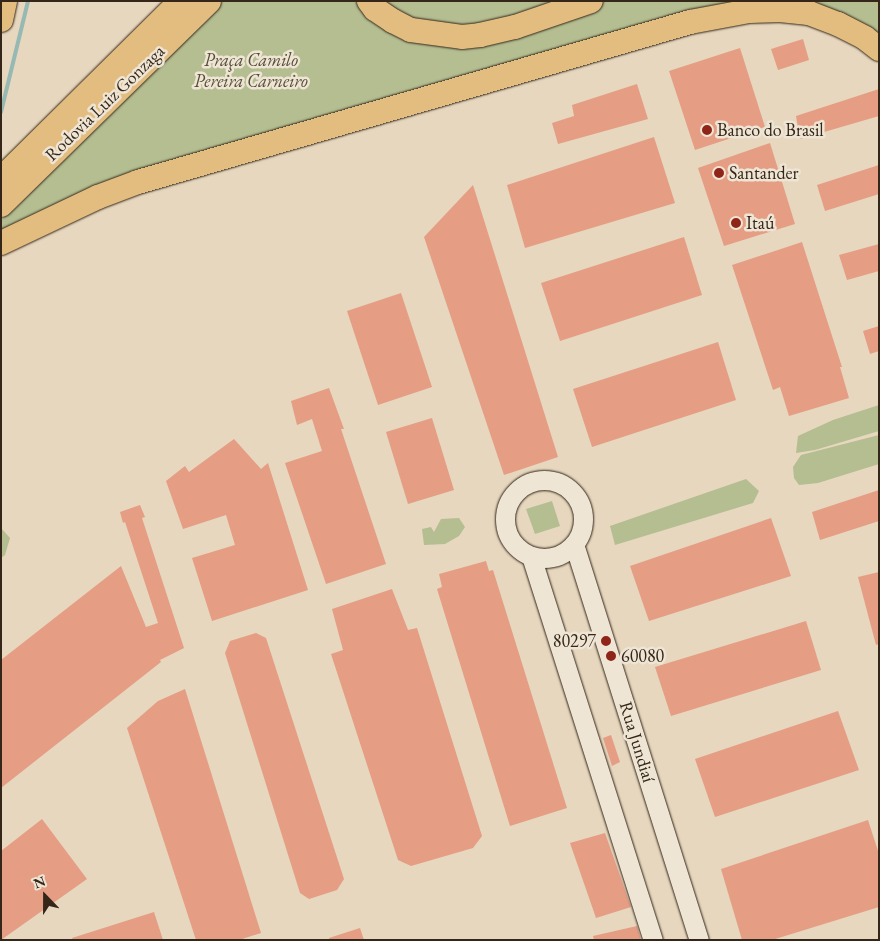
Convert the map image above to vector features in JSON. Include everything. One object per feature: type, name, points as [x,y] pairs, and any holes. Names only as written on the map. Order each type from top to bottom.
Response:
[{"type":"highway","points":[[1,20],[5,1]]},
{"type":"highway","name":"Rodovia Luiz Gonzaga","points":[[1,179],[181,1]]},
{"type":"highway","name":"Rodovia Luiz Gonzaga","points":[[1,205],[209,1]]},
{"type":"highway","points":[[369,1],[392,21],[411,30],[462,37],[515,27],[591,1]]},
{"type":"highway","points":[[1,243],[98,197],[138,182],[690,22],[749,11],[780,10],[809,14],[838,24],[879,49]]},
{"type":"street","points":[[544,479],[557,482],[575,495],[580,504],[583,522],[574,544],[565,552],[554,556],[530,556],[513,544],[507,534],[504,522],[505,511],[510,498],[519,488],[530,482],[544,479]]},
{"type":"street","name":"Rua Jundiaí","points":[[574,544],[700,940]]},
{"type":"street","points":[[530,556],[653,940]]},
{"type":"green space","name":"Praça Camilo Pereira Carneiro","points":[[222,1],[879,1],[879,40],[800,8],[517,68],[1,240],[1,220]]},
{"type":"green space","points":[[879,405],[879,431],[815,450],[796,453],[798,436],[833,420]]},
{"type":"green space","points":[[879,435],[879,464],[818,483],[799,485],[794,478],[793,467],[801,455]]},
{"type":"green space","points":[[746,479],[759,491],[753,503],[615,545],[610,526]]},
{"type":"green space","points":[[552,501],[560,526],[535,534],[526,509]]},
{"type":"green space","points":[[459,518],[465,527],[459,536],[445,544],[424,545],[422,529],[431,527],[434,532],[441,519]]},
{"type":"green space","points":[[1,528],[10,538],[5,555],[1,558]]},
{"type":"building","points":[[803,39],[809,60],[778,70],[771,49]]},
{"type":"building","points":[[740,48],[765,127],[695,150],[669,71]]},
{"type":"building","points":[[637,84],[648,119],[558,144],[552,123],[574,116],[572,105]]},
{"type":"building","points":[[879,89],[879,116],[800,139],[796,116]]},
{"type":"building","points":[[654,137],[675,203],[525,248],[507,185]]},
{"type":"building","points":[[770,143],[795,224],[724,246],[698,168]]},
{"type":"building","points":[[879,165],[879,194],[825,211],[817,185]]},
{"type":"building","points":[[473,185],[558,457],[504,475],[424,237]]},
{"type":"building","points":[[684,237],[702,295],[560,341],[541,283]]},
{"type":"building","points":[[802,242],[842,367],[840,367],[849,398],[789,416],[780,387],[773,390],[732,265]]},
{"type":"building","points":[[879,244],[879,271],[847,280],[839,255]]},
{"type":"building","points":[[401,293],[432,387],[378,405],[347,311]]},
{"type":"building","points":[[879,326],[879,351],[870,354],[863,331]]},
{"type":"building","points":[[718,342],[736,400],[592,447],[573,389]]},
{"type":"building","points":[[329,388],[344,429],[341,429],[386,564],[326,584],[285,463],[322,451],[312,419],[297,425],[291,401]]},
{"type":"building","points":[[432,418],[454,490],[408,504],[386,432]]},
{"type":"building","points":[[234,439],[261,469],[268,463],[308,590],[212,621],[192,558],[235,545],[226,515],[183,529],[166,481],[185,466],[189,472]]},
{"type":"building","points":[[879,490],[879,521],[820,540],[812,512]]},
{"type":"building","points":[[140,505],[145,517],[142,518],[184,648],[160,660],[161,662],[1,788],[1,660],[121,566],[146,627],[158,623],[120,512]]},
{"type":"building","points":[[771,518],[791,576],[649,621],[630,566]]},
{"type":"building","points":[[486,561],[489,571],[493,570],[567,808],[510,826],[437,589],[442,587],[439,574]]},
{"type":"building","points":[[879,572],[879,644],[876,645],[858,577]]},
{"type":"building","points":[[392,589],[408,630],[417,628],[482,836],[473,848],[411,866],[398,860],[331,654],[343,650],[332,609]]},
{"type":"building","points":[[806,621],[821,670],[671,716],[655,667]]},
{"type":"building","points":[[256,633],[266,638],[344,879],[337,890],[309,899],[300,893],[225,653],[230,641]]},
{"type":"building","points":[[185,689],[261,933],[239,940],[196,940],[127,728],[158,701]]},
{"type":"building","points":[[838,711],[859,770],[715,817],[695,759]]},
{"type":"building","points":[[611,735],[620,762],[612,766],[603,738]]},
{"type":"building","points":[[42,819],[87,879],[1,940],[1,851]]},
{"type":"building","points":[[868,820],[879,854],[879,907],[772,940],[742,940],[721,869]]},
{"type":"building","points":[[605,833],[631,907],[596,918],[570,843]]},
{"type":"building","points":[[154,912],[163,940],[73,940],[72,938]]},
{"type":"building","points":[[637,926],[641,940],[594,940],[593,936]]},
{"type":"building","points":[[360,928],[364,940],[329,940],[329,938]]},
{"type":"waterway","points":[[1,112],[28,1]]},
{"type":"place","name":"Banco do Brasil","points":[[707,130]]},
{"type":"place","name":"Santander","points":[[719,173]]},
{"type":"place","name":"Itaú","points":[[736,223]]},
{"type":"place","name":"80297","points":[[606,641]]},
{"type":"place","name":"60080","points":[[611,656]]}]
